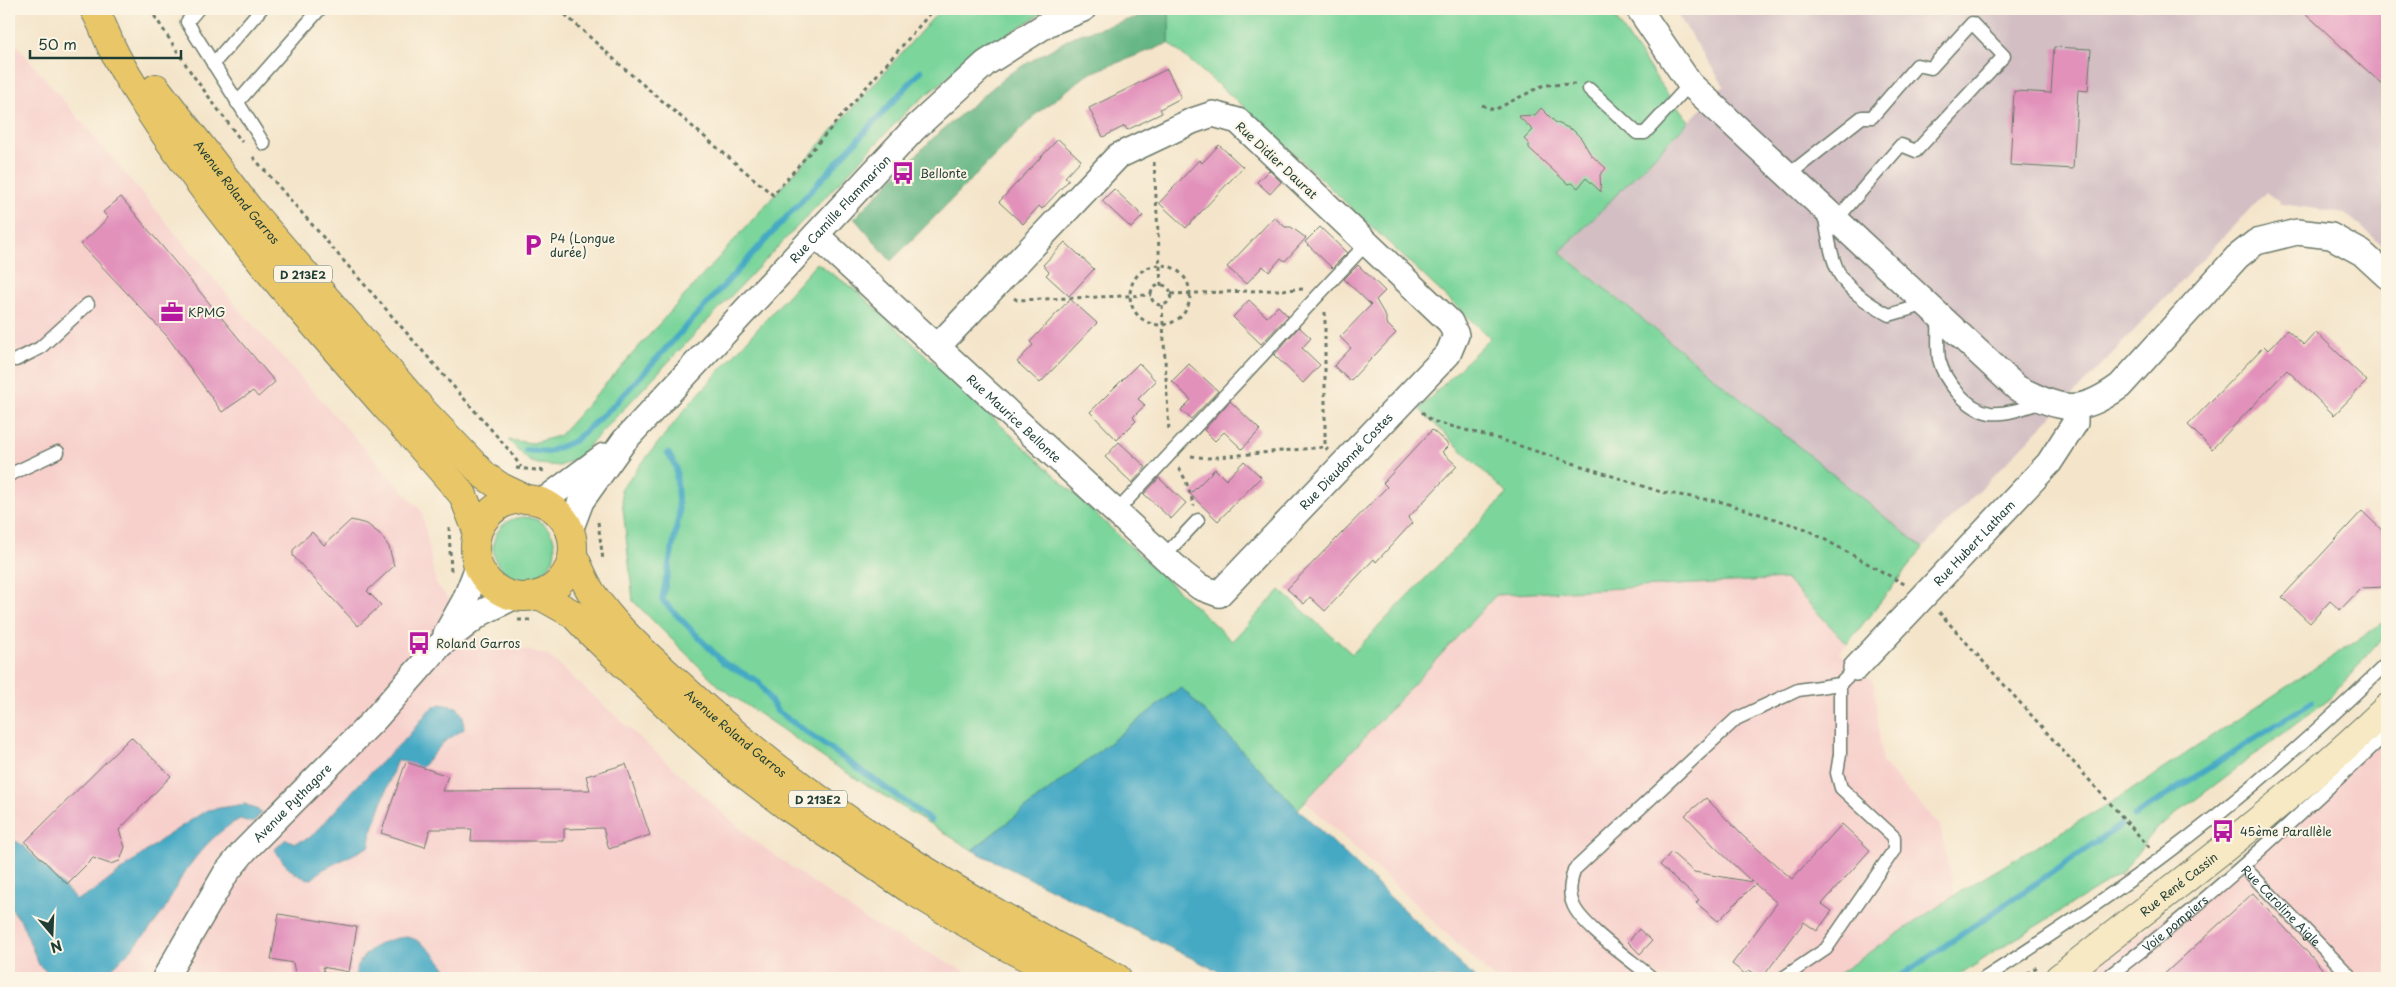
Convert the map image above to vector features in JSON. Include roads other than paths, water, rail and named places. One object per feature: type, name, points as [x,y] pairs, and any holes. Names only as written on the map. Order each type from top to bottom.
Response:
[{"type":"main road","name":"Avenue Roland Garros","points":[[99,17],[123,44],[182,125],[249,209],[385,369],[485,476],[501,487],[534,500]]},
{"type":"main road","name":"Avenue Roland Garros","points":[[99,17],[113,50],[158,123],[205,191],[271,273],[463,495],[477,531]]},
{"type":"main road","points":[[534,500],[554,508],[564,518],[572,542],[569,568],[562,580],[527,608],[493,586],[478,567],[475,555],[477,531],[485,518],[496,507],[510,501],[534,500]]},
{"type":"main road","name":"Avenue Roland Garros","points":[[572,542],[592,594],[617,624],[687,692],[761,756],[827,806],[929,873],[994,913],[1118,978]]},
{"type":"main road","name":"Avenue Roland Garros","points":[[527,608],[573,614],[695,731],[734,766],[788,807],[908,888],[996,941],[1066,978]]},
{"type":"street","name":"Rue Camille Flammarion","points":[[572,542],[581,501],[624,441],[914,129],[986,63],[1049,22],[1082,9]]},
{"type":"street","points":[[1639,9],[1690,84],[2017,388],[2043,401],[2075,408],[2098,401],[2120,386],[2237,257],[2256,242],[2297,232],[2331,236],[2362,253],[2387,276]]},
{"type":"street","name":"Rue Didier Daurat","points":[[938,346],[1101,171],[1118,156],[1192,121],[1213,114],[1238,121],[1450,322]]},
{"type":"street","name":"Rue Maurice Bellonte","points":[[816,235],[1164,556],[1200,588],[1219,594]]},
{"type":"street","name":"Rue Dieudonné Costes","points":[[1219,594],[1448,354],[1456,335],[1450,322]]},
{"type":"street","name":"Rue Hubert Latham","points":[[1848,676],[2049,463],[2075,423],[2075,408]]},
{"type":"street","name":"Rue Camille Flammarion","points":[[534,500],[624,441]]},
{"type":"street","name":"Avenue Pythagore","points":[[165,978],[226,873],[244,851],[374,720],[440,644],[465,600],[478,567]]},
{"type":"street","name":"Avenue Pythagore","points":[[440,644],[481,613],[527,608]]},
{"type":"street","name":"Rue René Cassin","points":[[2059,978],[2276,805],[2357,737],[2387,708]]},
{"type":"lane","points":[[198,9],[186,22],[264,144]]},
{"type":"lane","points":[[213,64],[261,9]]},
{"type":"lane","points":[[238,103],[320,9]]},
{"type":"lane","points":[[1787,176],[1862,117],[1872,117],[1916,65],[1931,68],[1972,23],[2004,56],[1916,151],[1901,145],[1829,214],[1832,250],[1840,275],[1866,302],[1889,315],[1932,309],[1940,360],[1949,383],[1974,406],[1990,413],[2023,409],[2043,401]]},
{"type":"lane","points":[[1589,89],[1637,133],[1645,132],[1658,121],[1690,84]]},
{"type":"lane","points":[[1116,512],[1366,243]]},
{"type":"lane","points":[[16,360],[40,348],[88,304]]},
{"type":"lane","points":[[9,474],[58,452]]},
{"type":"lane","points":[[1164,556],[1198,520]]},
{"type":"lane","points":[[1986,978],[2071,922],[2159,859],[2306,740],[2387,663]]},
{"type":"lane","points":[[1652,978],[1582,919],[1572,904],[1570,886],[1574,870],[1736,719],[1798,690],[1848,676],[1837,773],[1841,788],[1894,837],[1894,850],[1826,949],[1783,978]]},
{"type":"lane","name":"Rue Caroline Aigle","points":[[2352,978],[2243,866],[2387,733]]},
{"type":"lane","name":"Voie pompiers","points":[[2106,978],[2159,938],[2243,866]]},
{"type":"water","points":[[1181,687],[1298,809],[1475,978],[1232,978],[972,850]]},
{"type":"water","points":[[440,704],[457,707],[463,716],[464,729],[444,742],[421,768],[397,759],[370,837],[370,846],[322,870],[312,879],[300,876],[290,869],[281,860],[275,849],[286,839],[295,843],[309,838],[316,832],[358,785],[410,734],[429,710]]},
{"type":"water","points":[[245,804],[262,812],[253,823],[240,819],[212,839],[196,856],[177,885],[164,910],[149,930],[105,975],[101,978],[54,978],[39,965],[21,921],[9,906],[9,837],[24,846],[77,900],[97,889],[165,837],[207,810]]},
{"type":"water","points":[[406,937],[413,938],[426,947],[452,978],[355,978],[360,961],[372,949],[388,941]]},
{"type":"waterway","points":[[526,450],[548,452],[574,441],[613,406],[921,71]]},
{"type":"waterway","points":[[668,453],[676,467],[679,515],[662,600],[724,663],[759,682],[777,711],[931,820]]},
{"type":"waterway","points":[[2134,816],[2312,702]]},
{"type":"waterway","points":[[1898,978],[2121,825]]},
{"type":"place","name":"Bellonte","points":[[903,173]]},
{"type":"place","name":"P4 (Longue durée)","points":[[533,245]]},
{"type":"place","name":"KPMG","points":[[172,312]]},
{"type":"place","name":"Roland Garros","points":[[419,643]]},
{"type":"place","name":"45ème Parallèle","points":[[2223,831]]}]
